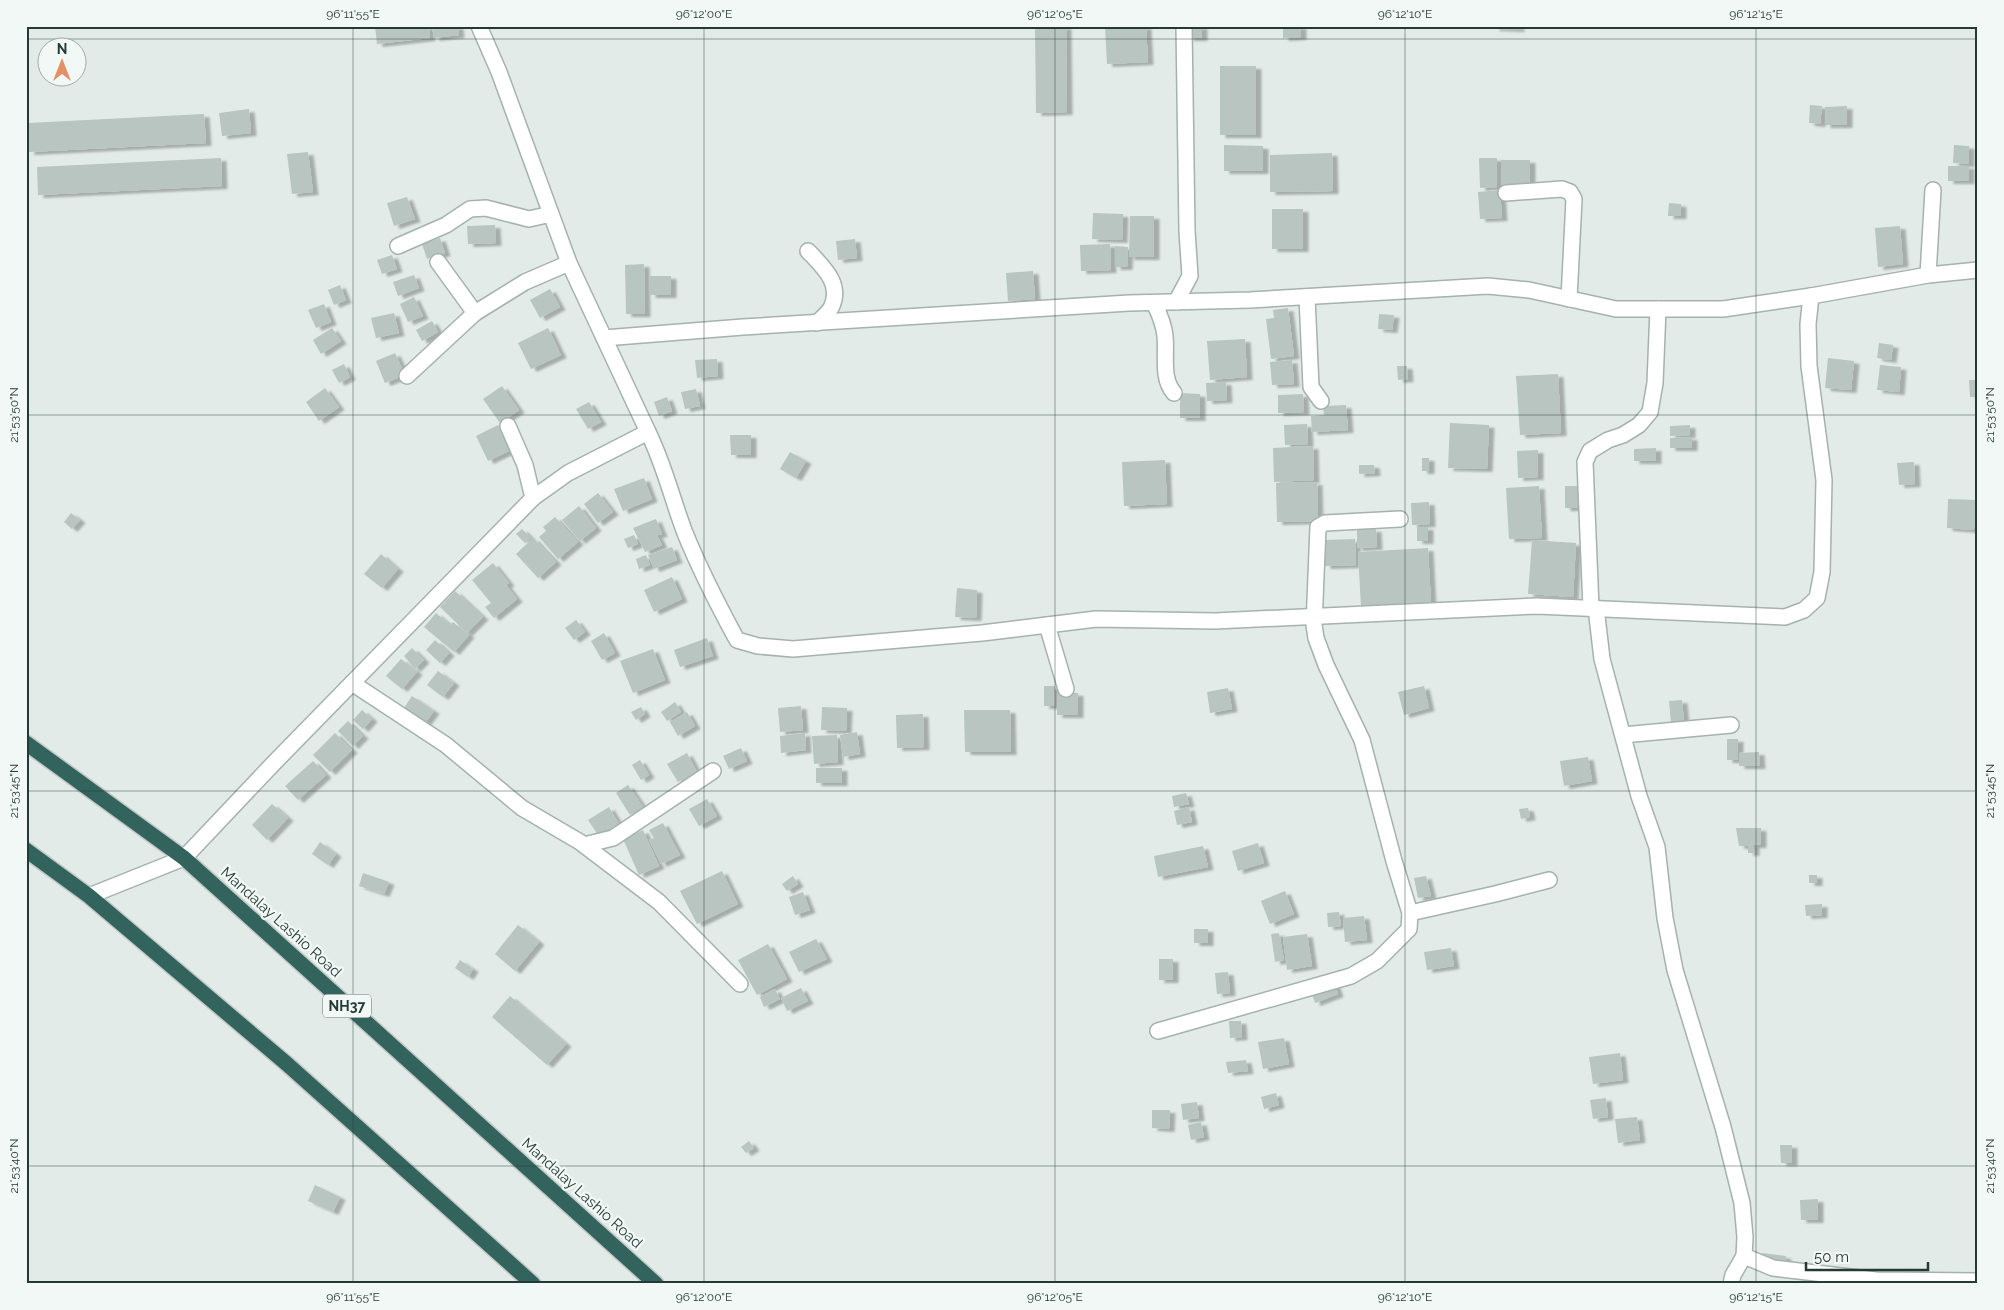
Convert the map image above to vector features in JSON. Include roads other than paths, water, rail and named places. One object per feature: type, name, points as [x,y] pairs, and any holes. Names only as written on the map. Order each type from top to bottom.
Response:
[{"type":"highway","name":"Mandalay Lashio Road","points":[[26,743],[184,858],[656,1284]]},
{"type":"highway","points":[[26,850],[89,896],[287,1064],[533,1284]]},
{"type":"street","points":[[479,26],[499,72],[569,263],[659,454],[685,532],[718,605],[737,640],[758,646],[794,649],[982,633],[1096,619],[1215,621],[1537,606],[1785,617],[1804,610],[1817,598],[1822,572],[1824,480],[1809,366],[1808,324],[1811,296]]},
{"type":"street","points":[[1176,302],[1190,276],[1187,221],[1184,26]]},
{"type":"street","points":[[1506,194],[1562,189],[1570,192],[1574,199],[1569,299]]},
{"type":"street","points":[[1928,276],[1933,190]]},
{"type":"street","points":[[398,246],[446,225],[470,209],[486,208],[514,217],[529,219],[551,214]]},
{"type":"street","points":[[808,251],[831,276],[835,291],[831,309],[818,322]]},
{"type":"street","points":[[438,262],[475,313]]},
{"type":"street","points":[[407,376],[475,313],[525,282],[569,263]]},
{"type":"street","points":[[604,338],[818,322],[1154,302],[1488,286],[1529,290],[1616,309],[1723,309],[1928,276],[1978,270]]},
{"type":"street","points":[[1307,296],[1311,387],[1321,401]]},
{"type":"street","points":[[1154,302],[1160,315],[1165,336],[1168,384],[1174,393]]},
{"type":"street","points":[[1658,309],[1655,383],[1650,412],[1639,424],[1623,435],[1608,440],[1590,451],[1585,462],[1593,608],[1602,659],[1639,796],[1657,847],[1664,918],[1675,970],[1734,1167],[1742,1203],[1745,1237],[1744,1256],[1733,1274],[1731,1284]]},
{"type":"street","points":[[508,426],[525,464],[533,498]]},
{"type":"street","points":[[89,896],[184,858],[533,498],[568,473],[648,432]]},
{"type":"street","points":[[1158,1031],[1352,976],[1377,961],[1409,929],[1410,913],[1394,861],[1362,740],[1326,665],[1316,638],[1314,625],[1316,616],[1318,527],[1325,523],[1400,519]]},
{"type":"street","points":[[1047,625],[1066,689]]},
{"type":"street","points":[[352,683],[446,745],[522,808],[584,845],[659,902],[740,984]]},
{"type":"street","points":[[1623,735],[1731,725]]},
{"type":"street","points":[[584,845],[614,838],[713,771]]},
{"type":"street","points":[[1410,913],[1549,880]]},
{"type":"street","points":[[1744,1256],[1773,1268],[1867,1279],[1978,1281]]}]
